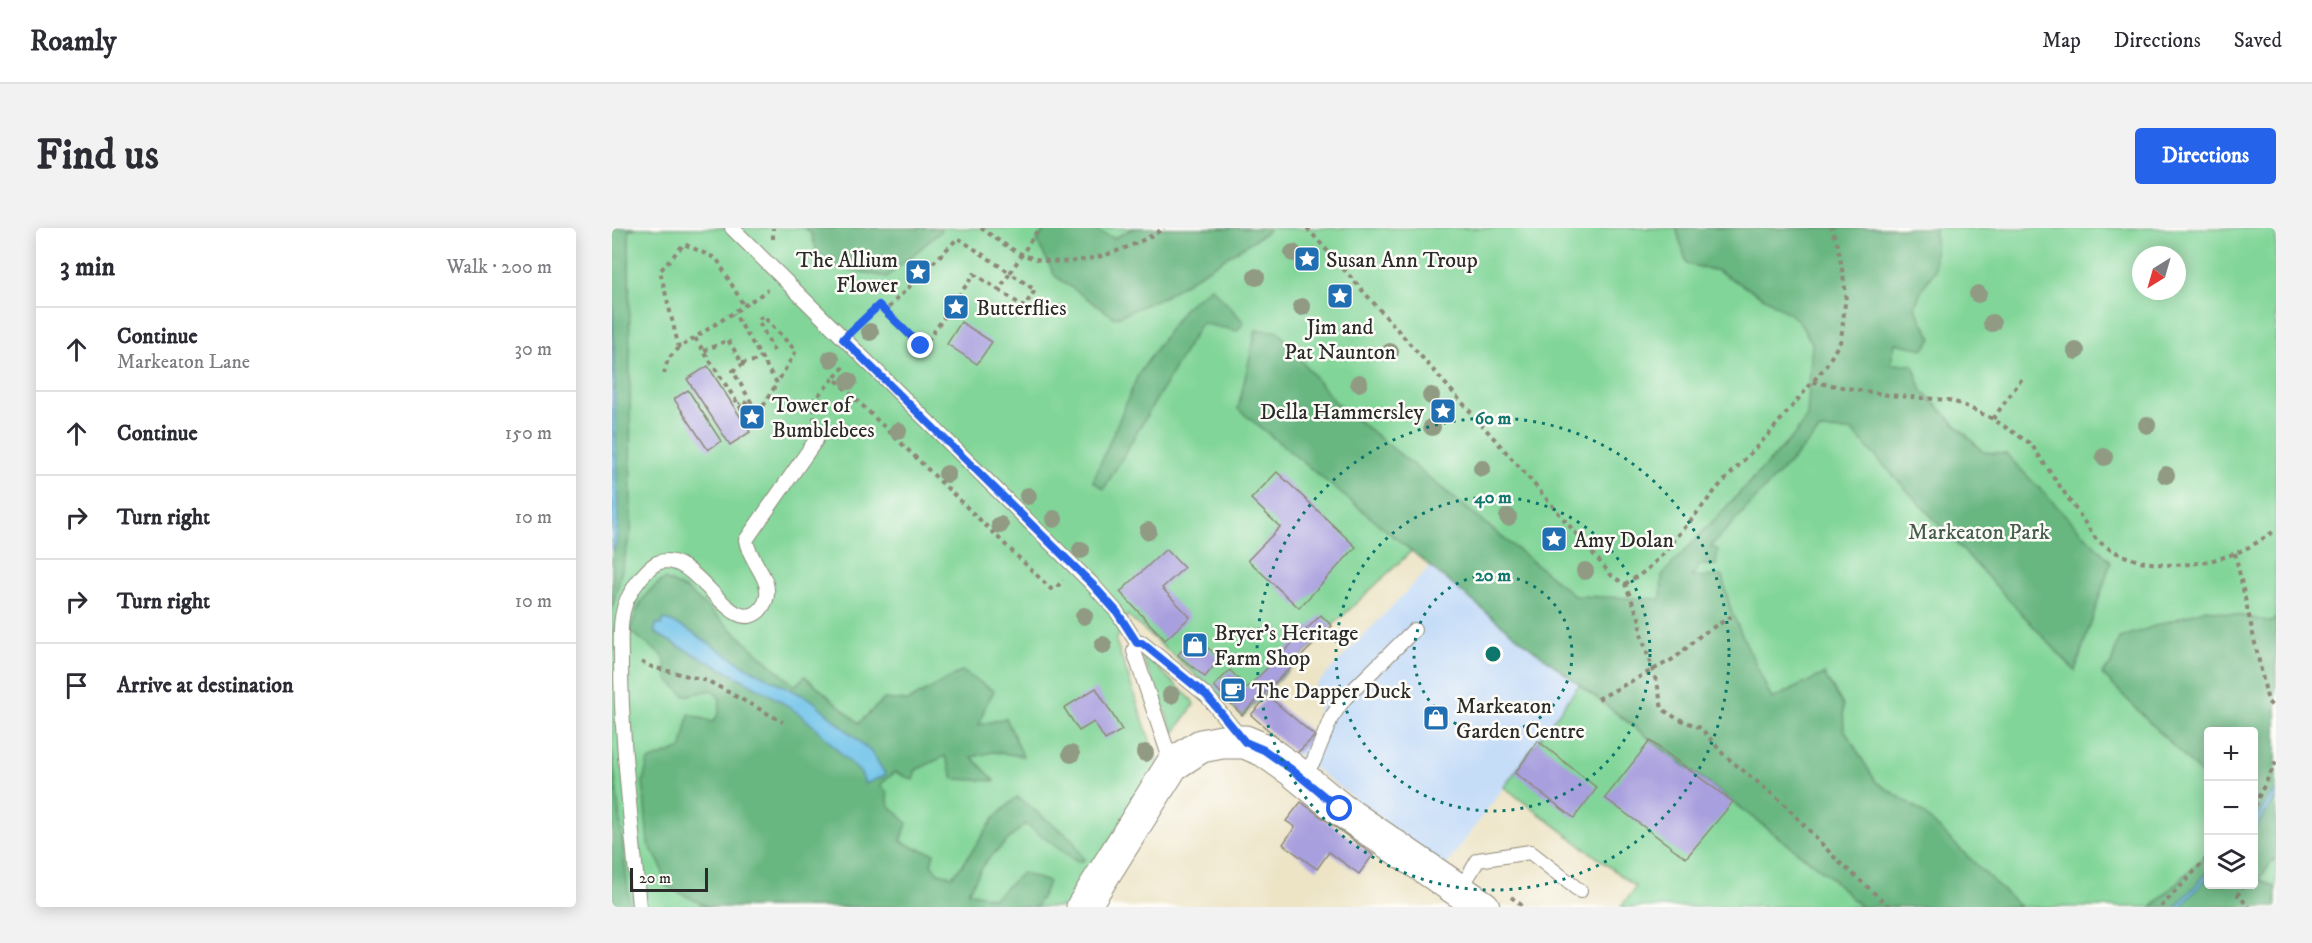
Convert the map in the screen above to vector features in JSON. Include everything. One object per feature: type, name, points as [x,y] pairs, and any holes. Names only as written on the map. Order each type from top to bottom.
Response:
[{"type":"street","points":[[1083,907],[1172,765],[1201,746],[1222,742],[1245,742],[1264,750],[1340,809],[1471,898]]},
{"type":"lane","points":[[732,228],[1092,584],[1117,612],[1137,643]]},
{"type":"lane","points":[[639,907],[621,703],[622,617],[628,596],[656,563],[673,562],[691,571],[720,601],[737,614],[753,615],[762,608],[768,589],[746,540],[816,440]]},
{"type":"lane","points":[[1302,778],[1314,760],[1331,718],[1344,699],[1414,630]]},
{"type":"lane","points":[[1137,643],[1142,643],[1207,696],[1245,742]]},
{"type":"lane","points":[[1137,643],[1134,651],[1172,765]]},
{"type":"lane","points":[[1471,898],[1478,860],[1530,852],[1580,891]]},
{"type":"path","points":[[981,228],[1023,255],[1041,260],[1067,262],[1116,250],[1164,228]]},
{"type":"path","points":[[999,290],[1039,228]]},
{"type":"path","points":[[1307,228],[1522,470],[1612,576],[1625,584],[1641,623],[1640,631],[1653,670],[1662,709],[1676,718],[1701,728],[1724,755],[1782,802],[1838,861],[1890,907]]},
{"type":"path","points":[[1625,584],[1647,570],[1664,553],[1719,486],[1768,435],[1826,366],[1841,340],[1846,294],[1838,245],[1831,228]]},
{"type":"path","points":[[843,339],[879,305],[885,311],[921,346],[924,346],[974,274],[1024,307],[1035,290],[958,238],[885,311]]},
{"type":"path","points":[[679,348],[660,271],[684,244],[717,259],[744,306]]},
{"type":"path","points":[[664,374],[668,359],[679,348],[767,291]]},
{"type":"path","points":[[734,313],[777,383]]},
{"type":"path","points":[[695,338],[753,425],[796,351],[763,316],[758,320],[774,351]]},
{"type":"path","points":[[704,351],[728,340],[742,363]]},
{"type":"path","points":[[816,440],[813,424],[815,399],[857,353]]},
{"type":"path","points":[[739,404],[742,401],[749,405],[751,402],[733,371],[742,363],[761,357]]},
{"type":"path","points":[[1993,419],[2023,377]]},
{"type":"path","points":[[834,378],[1050,589],[1056,588],[1074,568]]},
{"type":"path","points":[[1814,382],[1888,395],[1948,400],[1993,419],[2031,444],[2090,531],[2104,546],[2134,559],[2171,566],[2200,563],[2235,553],[2276,530]]},
{"type":"path","points":[[2235,553],[2268,702],[2276,710]]},
{"type":"path","points":[[1598,699],[1675,658],[1702,634],[1734,615]]},
{"type":"path","points":[[621,652],[652,667],[708,681],[783,722]]},
{"type":"path","points":[[2258,796],[2276,762]]},
{"type":"path","points":[[2161,907],[2204,861]]},
{"type":"path","points":[[2241,889],[2238,895],[2246,906]]},
{"type":"shaded area","name":"Markeaton Garden Centre","points":[[1430,567],[1579,685],[1445,867],[1296,754],[1315,736],[1320,700],[1312,689]]},
{"type":"green space","name":"Markeaton Park","points":[[612,228],[2276,228],[2276,733],[2258,732],[2258,727],[2204,727],[2204,857],[2152,907],[2007,907],[1438,526],[1332,626],[1243,716],[1127,615],[1116,641],[1159,767],[1067,907],[612,907]]},
{"type":"green space","points":[[612,228],[637,228],[629,230],[631,531],[612,611]]},
{"type":"green space","points":[[804,228],[939,228],[941,231],[887,277],[821,264],[811,233]]},
{"type":"green space","points":[[1045,228],[1096,228],[1098,232],[1114,238],[1134,228],[1268,228],[1268,231],[1165,296],[1115,318],[1055,276],[1037,241]]},
{"type":"green space","points":[[1676,228],[1935,228],[1935,271],[1923,287],[1915,307],[1932,339],[1924,349],[1895,343],[1891,364],[1913,365],[1922,391],[1983,452],[2006,454],[2111,562],[2075,671],[1852,431],[1820,430],[1711,546],[1718,550],[1716,565],[1700,565],[1691,577],[1722,576],[1731,611],[1772,699],[1824,674],[1843,705],[1844,729],[1876,782],[1920,810],[2020,907],[1861,907],[1828,875],[1508,630],[1238,409],[1256,330],[1278,331],[1333,400],[1575,596],[1661,599],[1662,575],[1796,433],[1807,416],[1812,343],[1798,320],[1770,301],[1718,271],[1687,264]]},
{"type":"green space","points":[[1211,287],[1244,322],[1237,331],[1201,323],[1104,489],[1093,481],[1138,375],[1184,308]]},
{"type":"green space","points":[[665,579],[687,590],[795,686],[805,676],[859,723],[884,699],[908,701],[962,671],[994,691],[979,725],[1006,718],[1023,756],[993,752],[972,757],[995,781],[954,779],[945,756],[916,770],[913,780],[895,772],[880,785],[887,792],[889,805],[907,823],[901,841],[934,853],[931,864],[938,873],[952,876],[961,867],[995,817],[1017,797],[1072,839],[1084,860],[1077,862],[1025,824],[986,861],[968,892],[994,898],[1022,873],[1049,882],[1036,907],[708,907],[666,886],[661,866],[648,843],[643,782],[648,761],[682,748],[689,714],[713,722],[719,713],[720,699],[712,690],[685,696],[668,680],[664,657],[630,631],[635,615],[646,595]]},
{"type":"green space","points":[[2206,609],[2272,622],[2276,617],[2276,857],[2259,879],[2276,888],[2276,907],[2152,907],[2204,857],[2204,889],[2258,889],[2258,727],[2204,727],[2204,777],[2102,674],[2111,664],[2119,638]]},
{"type":"green space","points":[[1143,654],[1192,700],[1194,705],[1174,733],[1142,656]]},
{"type":"green space","points":[[1579,685],[1828,875],[1861,907],[1621,907],[1636,887],[1504,787]]},
{"type":"green space","points":[[612,750],[630,907],[612,907]]},
{"type":"green space","points":[[2276,857],[2276,888],[2259,879]]},
{"type":"water","points":[[612,269],[618,521],[616,543],[612,554]]},
{"type":"water","points":[[664,619],[685,628],[748,668],[812,700],[871,752],[886,775],[865,784],[861,773],[798,713],[763,691],[654,632],[657,623],[661,625]]},
{"type":"water","points":[[2276,789],[2276,798],[2258,823],[2258,814]]},
{"type":"water","points":[[2204,876],[2204,881],[2181,907],[2176,907]]},
{"type":"building","points":[[961,322],[992,342],[977,364],[947,344]]},
{"type":"building","points":[[708,366],[750,432],[730,445],[687,379]]},
{"type":"building","points":[[688,390],[721,441],[708,450],[674,399]]},
{"type":"building","points":[[1277,472],[1356,547],[1299,608],[1248,560],[1280,527],[1251,499]]},
{"type":"building","points":[[1166,549],[1184,568],[1162,588],[1190,617],[1165,640],[1120,592]]},
{"type":"building","points":[[1321,615],[1332,626],[1242,715],[1214,686],[1230,670],[1247,688]]},
{"type":"building","points":[[1193,636],[1220,658],[1205,677],[1178,655]]},
{"type":"building","points":[[1096,688],[1122,730],[1105,740],[1094,722],[1079,731],[1064,708]]},
{"type":"building","points":[[1268,696],[1315,736],[1296,754],[1251,715]]},
{"type":"building","points":[[1538,741],[1597,788],[1574,818],[1515,773]]},
{"type":"building","points":[[1650,741],[1733,802],[1686,858],[1605,798]]},
{"type":"building","points":[[1301,802],[1373,855],[1359,874],[1329,852],[1317,869],[1283,844],[1295,827],[1286,821]]},
{"type":"place","name":"Susan Ann Troup","points":[[1307,259]]},
{"type":"place","name":"The Allium Flower","points":[[918,272]]},
{"type":"place","name":"Jim and Pat Naunton","points":[[1340,296]]},
{"type":"place","name":"Butterflies","points":[[956,307]]},
{"type":"place","name":"Della Hammersley","points":[[1443,411]]},
{"type":"place","name":"Tower of Bumblebees","points":[[752,417]]},
{"type":"place","name":"Amy Dolan","points":[[1554,539]]},
{"type":"place","name":"Bryer's Heritage Farm Shop","points":[[1195,645]]},
{"type":"place","name":"The Dapper Duck","points":[[1233,690]]},
{"type":"place","name":"Markeaton Garden Centre","points":[[1436,718]]},
{"type":"route","points":[[921,346],[879,305],[843,339],[1092,584],[1117,612],[1137,643],[1142,643],[1207,696],[1245,742],[1264,750],[1291,769],[1340,809]]}]
